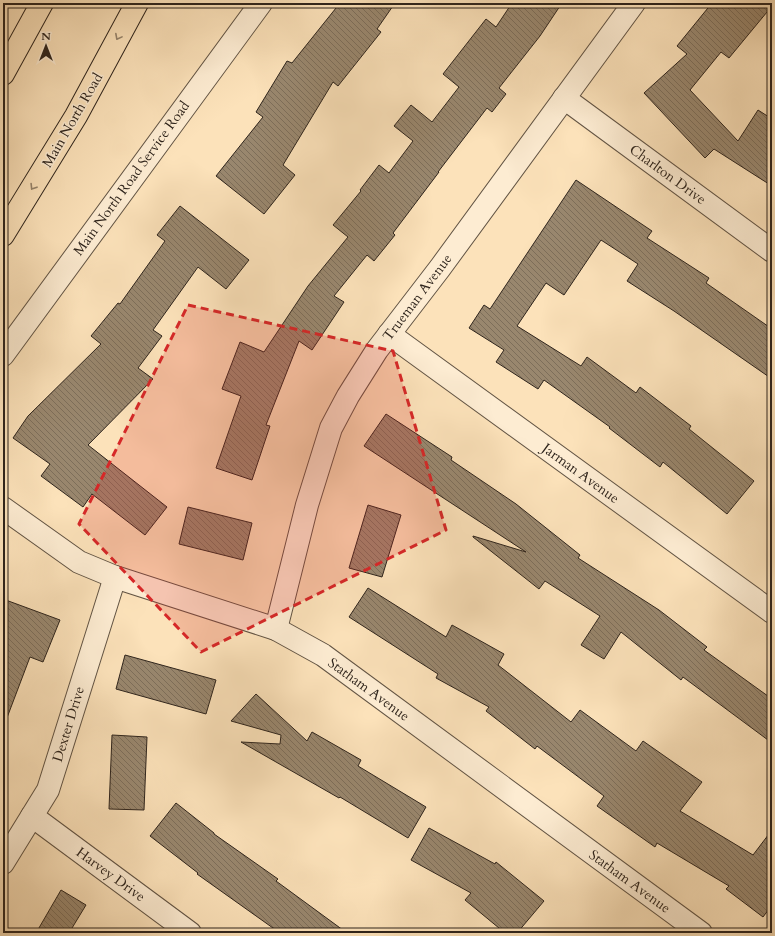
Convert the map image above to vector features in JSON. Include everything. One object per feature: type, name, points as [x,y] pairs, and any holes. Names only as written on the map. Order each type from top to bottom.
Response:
[{"type":"highway","points":[[3,74],[42,3]]},
{"type":"highway","name":"Main North Road","points":[[3,235],[76,116],[137,3]]},
{"type":"street","name":"Main North Road Service Road","points":[[3,355],[87,238],[261,3]]},
{"type":"street","name":"Trueman Avenue","points":[[276,629],[307,505],[330,428],[348,396],[377,350],[634,3]]},
{"type":"street","name":"Charlton Drive","points":[[564,98],[772,251]]},
{"type":"street","name":"Jarman Avenue","points":[[389,334],[772,612]]},
{"type":"street","name":"Statham Avenue","points":[[3,508],[79,562],[115,577],[276,629],[323,656],[701,933]]},
{"type":"street","name":"Dexter Drive","points":[[3,863],[48,790],[115,577]]},
{"type":"street","name":"Harvey Drive","points":[[32,816],[190,933]]},
{"type":"highlighted area","points":[[188,305],[393,351],[446,530],[201,652],[79,524]]},
{"type":"building","points":[[340,3],[395,3],[377,29],[381,32],[338,86],[333,82],[283,165],[295,175],[264,214],[216,176],[263,117],[256,112],[287,61],[292,63]]},
{"type":"building","points":[[512,3],[562,3],[540,36],[499,88],[506,94],[492,112],[487,108],[393,233],[395,235],[374,261],[367,255],[334,296],[344,302],[312,350],[299,341],[266,425],[270,426],[252,480],[216,468],[241,396],[222,389],[240,342],[264,352],[308,286],[348,237],[333,225],[361,191],[360,190],[379,165],[389,173],[413,141],[394,126],[411,105],[432,122],[459,87],[443,74],[486,19],[496,27]]},
{"type":"building","points":[[712,3],[772,3],[772,6],[729,58],[721,52],[690,90],[738,141],[758,110],[772,119],[772,186],[714,149],[705,158],[644,93],[687,54],[677,46]]},
{"type":"building","points":[[576,180],[652,231],[647,238],[709,278],[706,283],[772,329],[772,379],[674,311],[627,281],[638,264],[601,240],[564,295],[546,283],[517,326],[581,366],[587,357],[636,393],[640,387],[691,426],[689,429],[754,481],[727,514],[663,462],[660,467],[609,428],[610,427],[544,380],[538,389],[496,362],[504,350],[469,328],[484,305],[490,309]]},
{"type":"building","points":[[180,206],[249,260],[226,289],[198,267],[153,330],[162,336],[138,368],[153,379],[88,445],[167,507],[145,535],[92,494],[83,507],[41,476],[50,464],[13,438],[28,416],[101,344],[91,336],[118,303],[120,304],[165,241],[157,235]]},
{"type":"building","points":[[386,414],[452,457],[451,460],[516,504],[580,555],[578,558],[659,610],[707,647],[704,650],[772,699],[772,743],[683,677],[681,680],[621,632],[604,659],[581,645],[600,616],[545,581],[539,589],[473,536],[526,552],[364,446]]},
{"type":"building","points":[[368,505],[401,515],[382,577],[349,568]]},
{"type":"building","points":[[188,507],[252,523],[243,560],[179,544]]},
{"type":"building","points":[[368,588],[446,637],[452,625],[504,654],[498,665],[571,722],[580,710],[636,751],[643,741],[702,782],[680,811],[753,855],[772,830],[772,905],[763,917],[726,889],[729,886],[657,843],[655,847],[597,806],[604,796],[537,746],[535,749],[486,711],[489,707],[436,678],[438,674],[349,617]]},
{"type":"building","points":[[3,599],[60,620],[43,662],[30,657],[5,723],[3,723]]},
{"type":"building","points":[[125,655],[216,680],[206,714],[116,689]]},
{"type":"building","points":[[256,694],[307,741],[312,732],[361,760],[358,766],[426,807],[408,838],[340,797],[339,798],[241,742],[280,744],[281,735],[231,721]]},
{"type":"building","points":[[112,735],[147,737],[144,810],[109,809]]},
{"type":"building","points":[[176,803],[214,834],[278,879],[276,881],[347,933],[280,933],[197,874],[198,873],[150,836]]},
{"type":"building","points":[[429,828],[495,864],[496,862],[544,901],[517,933],[505,933],[465,900],[471,893],[411,860]]},
{"type":"building","points":[[61,890],[86,905],[69,933],[36,933]]}]
